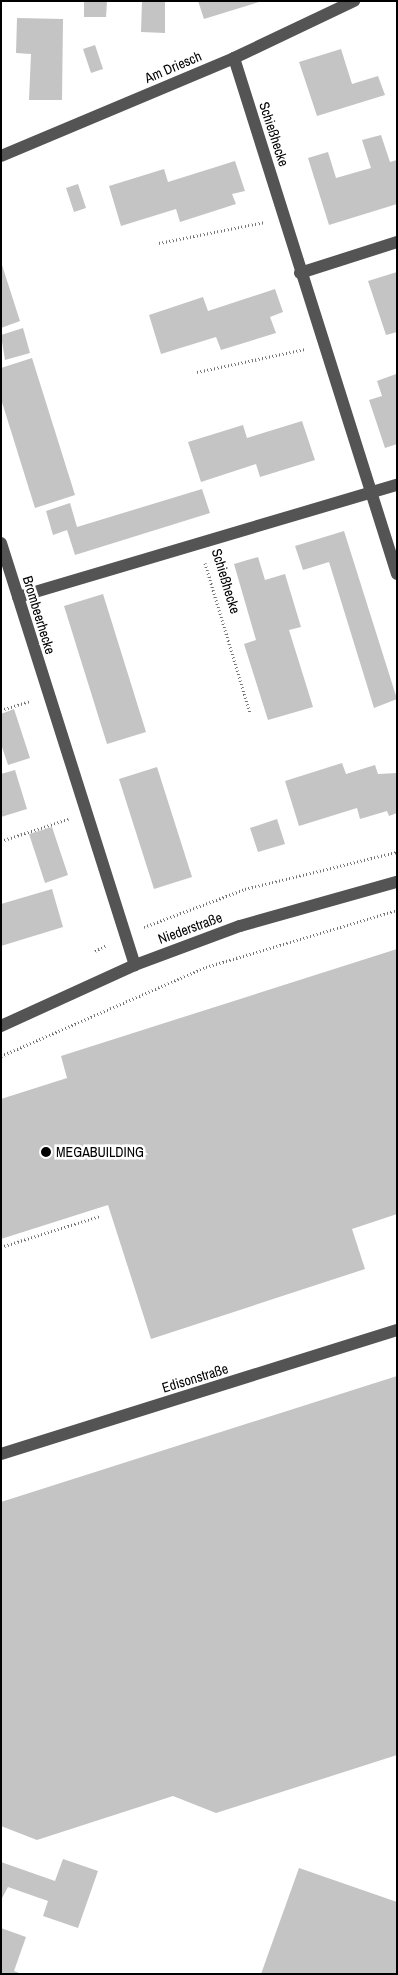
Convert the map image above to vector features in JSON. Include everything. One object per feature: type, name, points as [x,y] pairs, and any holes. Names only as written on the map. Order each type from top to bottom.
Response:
[{"type":"street","name":"Am Driesch","points":[[1,156],[234,58],[354,1]]},
{"type":"street","name":"Schießhecke","points":[[234,58],[323,346],[372,492],[397,574]]},
{"type":"street","points":[[300,273],[397,242]]},
{"type":"street","name":"Schießhecke","points":[[200,546],[397,485]]},
{"type":"street","name":"Brombeerhecke","points":[[1,543],[135,965]]},
{"type":"street","points":[[18,597],[192,544],[200,546]]},
{"type":"street","name":"Niederstraße","points":[[1,1026],[135,965],[240,926],[397,882]]},
{"type":"street","name":"Edisonstraße","points":[[1,1454],[397,1330]]},
{"type":"path","points":[[159,243],[285,218]]},
{"type":"path","points":[[197,372],[323,346]]},
{"type":"path","name":"Schießhecke","points":[[200,546],[250,713]]},
{"type":"path","points":[[1,710],[48,695]]},
{"type":"path","points":[[1,840],[86,813]]},
{"type":"path","points":[[95,951],[125,935],[245,889],[397,852]]},
{"type":"path","points":[[1,1056],[206,967],[397,910]]},
{"type":"path","points":[[1,1247],[100,1216]]},
{"type":"building","points":[[84,1],[107,1],[106,17],[84,17]]},
{"type":"building","points":[[142,1],[165,1],[165,33],[141,32]]},
{"type":"building","points":[[198,1],[259,1],[259,2],[204,19]]},
{"type":"building","points":[[17,18],[63,19],[62,100],[29,100],[31,54],[16,53]]},
{"type":"building","points":[[95,45],[103,69],[91,73],[83,49]]},
{"type":"building","points":[[341,49],[352,84],[378,76],[385,95],[317,116],[299,62]]},
{"type":"building","points":[[381,135],[390,162],[397,160],[397,204],[329,225],[308,158],[328,152],[336,178],[371,168],[362,140]]},
{"type":"building","points":[[235,161],[245,191],[232,194],[236,204],[180,222],[176,209],[121,226],[109,186],[164,169],[168,182]]},
{"type":"building","points":[[78,184],[86,208],[74,212],[66,188]]},
{"type":"building","points":[[1,262],[20,321],[1,328]]},
{"type":"building","points":[[397,272],[397,332],[386,335],[368,281]]},
{"type":"building","points":[[275,289],[283,312],[270,317],[276,333],[221,350],[216,337],[161,354],[149,315],[203,297],[208,311]]},
{"type":"building","points":[[23,328],[30,353],[5,360],[1,335]]},
{"type":"building","points":[[32,358],[75,495],[35,508],[1,399],[1,368]]},
{"type":"building","points":[[396,374],[397,444],[385,448],[369,400],[382,396],[377,381]]},
{"type":"building","points":[[302,421],[315,460],[260,477],[256,464],[201,482],[188,442],[243,425],[247,438]]},
{"type":"building","points":[[202,489],[210,513],[75,555],[67,530],[53,535],[46,511],[70,503],[77,527]]},
{"type":"building","points":[[344,531],[397,699],[374,708],[329,562],[303,570],[295,546]]},
{"type":"building","points":[[258,557],[265,580],[285,574],[301,627],[289,630],[313,707],[268,720],[244,644],[256,640],[234,564]]},
{"type":"building","points":[[103,594],[146,732],[107,744],[64,606]]},
{"type":"building","points":[[14,709],[30,758],[8,765],[1,744],[1,714]]},
{"type":"building","points":[[342,763],[346,774],[375,765],[378,774],[397,773],[397,813],[389,816],[387,811],[360,819],[357,808],[299,826],[285,781]]},
{"type":"building","points":[[157,767],[192,877],[154,889],[119,779]]},
{"type":"building","points":[[15,770],[27,809],[1,817],[1,774]]},
{"type":"building","points":[[277,819],[285,844],[258,852],[250,828]]},
{"type":"building","points":[[52,827],[68,875],[45,883],[29,834]]},
{"type":"building","points":[[52,889],[63,927],[1,946],[1,904]]},
{"type":"building","points":[[397,949],[397,1214],[352,1229],[365,1269],[151,1339],[108,1205],[1,1239],[1,1099],[67,1078],[61,1056]]},
{"type":"building","points":[[397,1376],[397,1755],[216,1813],[173,1796],[37,1840],[1,1826],[1,1502]]},
{"type":"building","points":[[63,1859],[98,1871],[78,1928],[43,1916],[48,1901],[8,1887],[1,1900],[1,1862],[55,1881]]},
{"type":"building","points":[[299,1868],[397,1902],[397,1974],[261,1974]]},
{"type":"building","points":[[1,1928],[26,1937],[14,1971],[21,1974],[1,1974]]},
{"type":"place","name":"MEGABUILDING","points":[[46,1152]]}]
